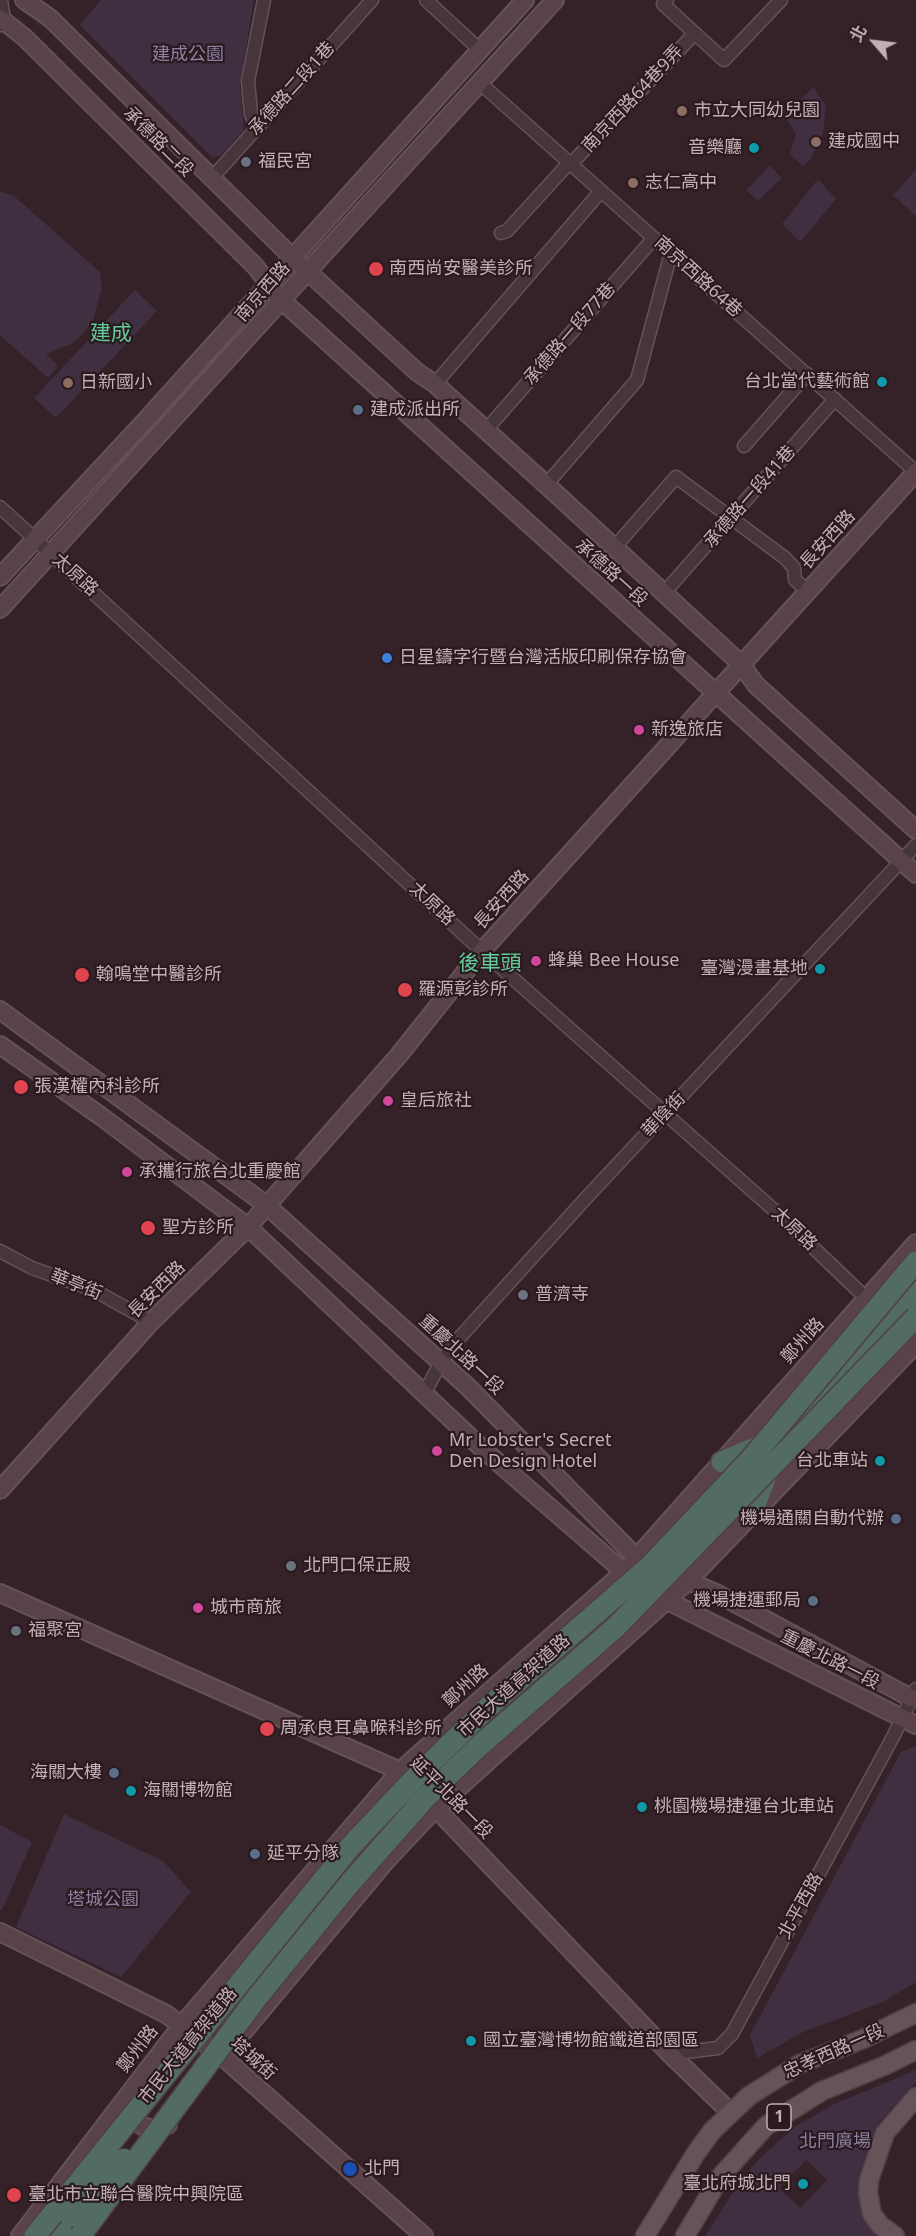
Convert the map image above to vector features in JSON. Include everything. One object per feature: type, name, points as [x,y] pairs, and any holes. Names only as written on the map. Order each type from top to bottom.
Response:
[{"type":"highway","name":"市民大道高架道路","points":[[35,2236],[350,1847],[484,1711],[650,1566],[750,1460],[916,1262]]},
{"type":"highway","points":[[642,1587],[916,1290]]},
{"type":"highway","name":"市民大道高架道路","points":[[80,2236],[255,2000],[350,1883],[425,1798],[479,1746],[616,1626],[916,1317]]},
{"type":"highway","points":[[722,1462],[781,1437]]},
{"type":"highway","points":[[751,1515],[781,1437]]},
{"type":"highway","points":[[56,2236],[166,2072]]},
{"type":"highway","points":[[71,2216],[198,2078]]},
{"type":"main road","name":"承德路二段","points":[[24,0],[50,18],[211,179],[308,271]]},
{"type":"main road","name":"南京西路","points":[[0,577],[525,0]]},
{"type":"main road","name":"南京西路","points":[[0,609],[555,0]]},
{"type":"main road","name":"承德路二段","points":[[1,22],[48,61],[270,282],[281,300]]},
{"type":"main road","name":"承德路一段","points":[[308,271],[664,593],[741,664],[756,685],[916,830]]},
{"type":"main road","name":"承德路一段","points":[[281,300],[916,874]]},
{"type":"main road","name":"長安西路","points":[[0,1490],[150,1322],[248,1227],[265,1204],[399,1055],[482,951],[916,472]]},
{"type":"main road","name":"重慶北路一段","points":[[0,1010],[265,1204],[441,1362],[637,1558],[718,1594],[914,1696]]},
{"type":"main road","name":"重慶北路一段","points":[[0,1045],[102,1117],[248,1227],[424,1394],[642,1587],[909,1722]]},
{"type":"main road","name":"鄭州路","points":[[20,2236],[181,2026],[400,1771],[624,1572],[916,1243]]},
{"type":"main road","points":[[88,2236],[179,2114],[385,1862],[435,1809],[688,1581],[916,1344]]},
{"type":"main road","name":"延平北路一段","points":[[0,1593],[400,1771],[670,2054],[730,2112]]},
{"type":"main road","name":"塔城街","points":[[0,1932],[166,2014],[224,2058],[424,2236]]},
{"type":"main road","name":"忠孝西路一段","points":[[645,2236],[696,2153],[730,2112],[773,2079],[800,2064],[863,2039],[916,2013]]},
{"type":"main road","name":"忠孝西路一段","points":[[685,2236],[721,2176],[766,2126],[822,2091],[916,2050]]},
{"type":"main road","points":[[131,2091],[134,2115],[142,2126],[154,2129],[167,2126],[179,2114]]},
{"type":"main road","points":[[895,2236],[880,2225],[872,2214],[868,2193],[869,2180],[885,2133],[916,2097]]},
{"type":"street","points":[[1,0],[1,22]]},
{"type":"street","points":[[257,128],[251,114],[248,81],[264,0]]},
{"type":"street","name":"承德路二段1巷","points":[[211,179],[372,0]]},
{"type":"street","points":[[426,0],[480,50]]},
{"type":"street","points":[[667,0],[663,4],[724,60],[781,0]]},
{"type":"street","name":"南京西路64巷9弄","points":[[501,233],[507,231],[695,33]]},
{"type":"street","name":"南京西路64巷","points":[[480,83],[916,472]]},
{"type":"street","points":[[435,384],[601,191]]},
{"type":"street","name":"承德路一段77巷","points":[[486,430],[654,238]]},
{"type":"street","points":[[546,485],[638,381],[671,254]]},
{"type":"street","points":[[744,446],[807,374]]},
{"type":"street","name":"承德路一段41巷","points":[[664,593],[835,399]]},
{"type":"street","points":[[614,548],[676,477],[785,558],[794,568],[795,580],[808,591]]},
{"type":"street","name":"太原路","points":[[0,507],[482,951],[666,1113],[867,1299]]},
{"type":"street","name":"華陰街","points":[[424,1394],[441,1362],[484,1311],[916,845]]},
{"type":"street","name":"華亭街","points":[[0,1251],[32,1268],[94,1290],[150,1322]]},
{"type":"street","name":"北平西路","points":[[670,2054],[718,2048],[732,2034],[909,1722],[914,1696]]},
{"type":"green space","name":"建成公園","points":[[101,0],[254,0],[240,84],[244,130],[220,156],[212,157],[80,25]]},
{"type":"green space","points":[[813,87],[826,105],[824,126],[821,140],[811,158],[803,166],[790,154],[796,133],[784,116]]},
{"type":"green space","points":[[770,166],[782,178],[758,201],[746,190]]},
{"type":"green space","points":[[916,172],[916,216],[893,195]]},
{"type":"green space","points":[[818,179],[836,199],[800,242],[782,224]]},
{"type":"green space","points":[[0,191],[14,196],[100,272],[102,288],[93,320],[84,333],[71,344],[46,354],[58,366],[48,378],[0,335]]},
{"type":"green space","points":[[135,290],[157,311],[56,418],[34,398]]},
{"type":"green space","points":[[916,1746],[916,1982],[883,2002],[803,2032],[757,2058],[750,2035],[901,1752]]},
{"type":"green space","name":"塔城公園","points":[[64,1814],[163,1861],[191,1892],[121,1977],[16,1927]]},
{"type":"green space","points":[[0,1825],[32,1842],[2,1910],[0,1909]]},
{"type":"green space","name":"北門廣場","points":[[916,2070],[916,2082],[878,2124],[861,2179],[860,2197],[883,2236],[705,2236],[741,2180],[762,2156],[795,2127],[832,2105]],"holes":[[[806,2160],[827,2180],[800,2208],[779,2188]]]},
{"type":"place","name":"市立大同幼兒園","points":[[682,111]]},
{"type":"place","name":"建成國中","points":[[816,142]]},
{"type":"place","name":"音樂廳","points":[[754,148]]},
{"type":"place","name":"福民宮","points":[[246,162]]},
{"type":"place","name":"志仁高中","points":[[633,183]]},
{"type":"place","name":"南西尚安醫美診所","points":[[376,269]]},
{"type":"place","name":"台北當代藝術館","points":[[882,382]]},
{"type":"place","name":"日新國小","points":[[68,383]]},
{"type":"place","name":"建成派出所","points":[[358,410]]},
{"type":"place","name":"日星鑄字行暨台灣活版印刷保存協會","points":[[387,658]]},
{"type":"place","name":"新逸旅店","points":[[639,730]]},
{"type":"place","name":"蜂巢 Bee House","points":[[536,961]]},
{"type":"place","name":"臺灣漫畫基地","points":[[820,969]]},
{"type":"place","name":"翰鳴堂中醫診所","points":[[82,975]]},
{"type":"place","name":"羅源彰診所","points":[[405,990]]},
{"type":"place","name":"張漢權內科診所","points":[[21,1087]]},
{"type":"place","name":"皇后旅社","points":[[388,1101]]},
{"type":"place","name":"承攜行旅台北重慶館","points":[[127,1172]]},
{"type":"place","name":"聖方診所","points":[[148,1228]]},
{"type":"place","name":"普濟寺","points":[[523,1295]]},
{"type":"place","name":"Mr Lobster's Secret Den Design Hotel","points":[[437,1451]]},
{"type":"place","name":"台北車站","points":[[880,1461]]},
{"type":"place","name":"機場通關自動代辦","points":[[896,1519]]},
{"type":"place","name":"北門口保正殿","points":[[291,1566]]},
{"type":"place","name":"機場捷運郵局","points":[[813,1601]]},
{"type":"place","name":"城市商旅","points":[[198,1608]]},
{"type":"place","name":"福聚宮","points":[[16,1631]]},
{"type":"place","name":"周承良耳鼻喉科診所","points":[[267,1729]]},
{"type":"place","name":"海關大樓","points":[[114,1773]]},
{"type":"place","name":"海關博物館","points":[[131,1791]]},
{"type":"place","name":"桃園機場捷運台北車站","points":[[642,1807]]},
{"type":"place","name":"延平分隊","points":[[255,1854]]},
{"type":"place","name":"國立臺灣博物館鐵道部園區","points":[[471,2041]]},
{"type":"place","name":"北門","points":[[350,2169]]},
{"type":"place","name":"臺北府城北門","points":[[803,2184]]},
{"type":"place","name":"臺北市立聯合醫院中興院區","points":[[14,2195]]},
{"type":"district","name":"建成","points":[[111,334]]},
{"type":"district","name":"後車頭","points":[[490,964]]}]
